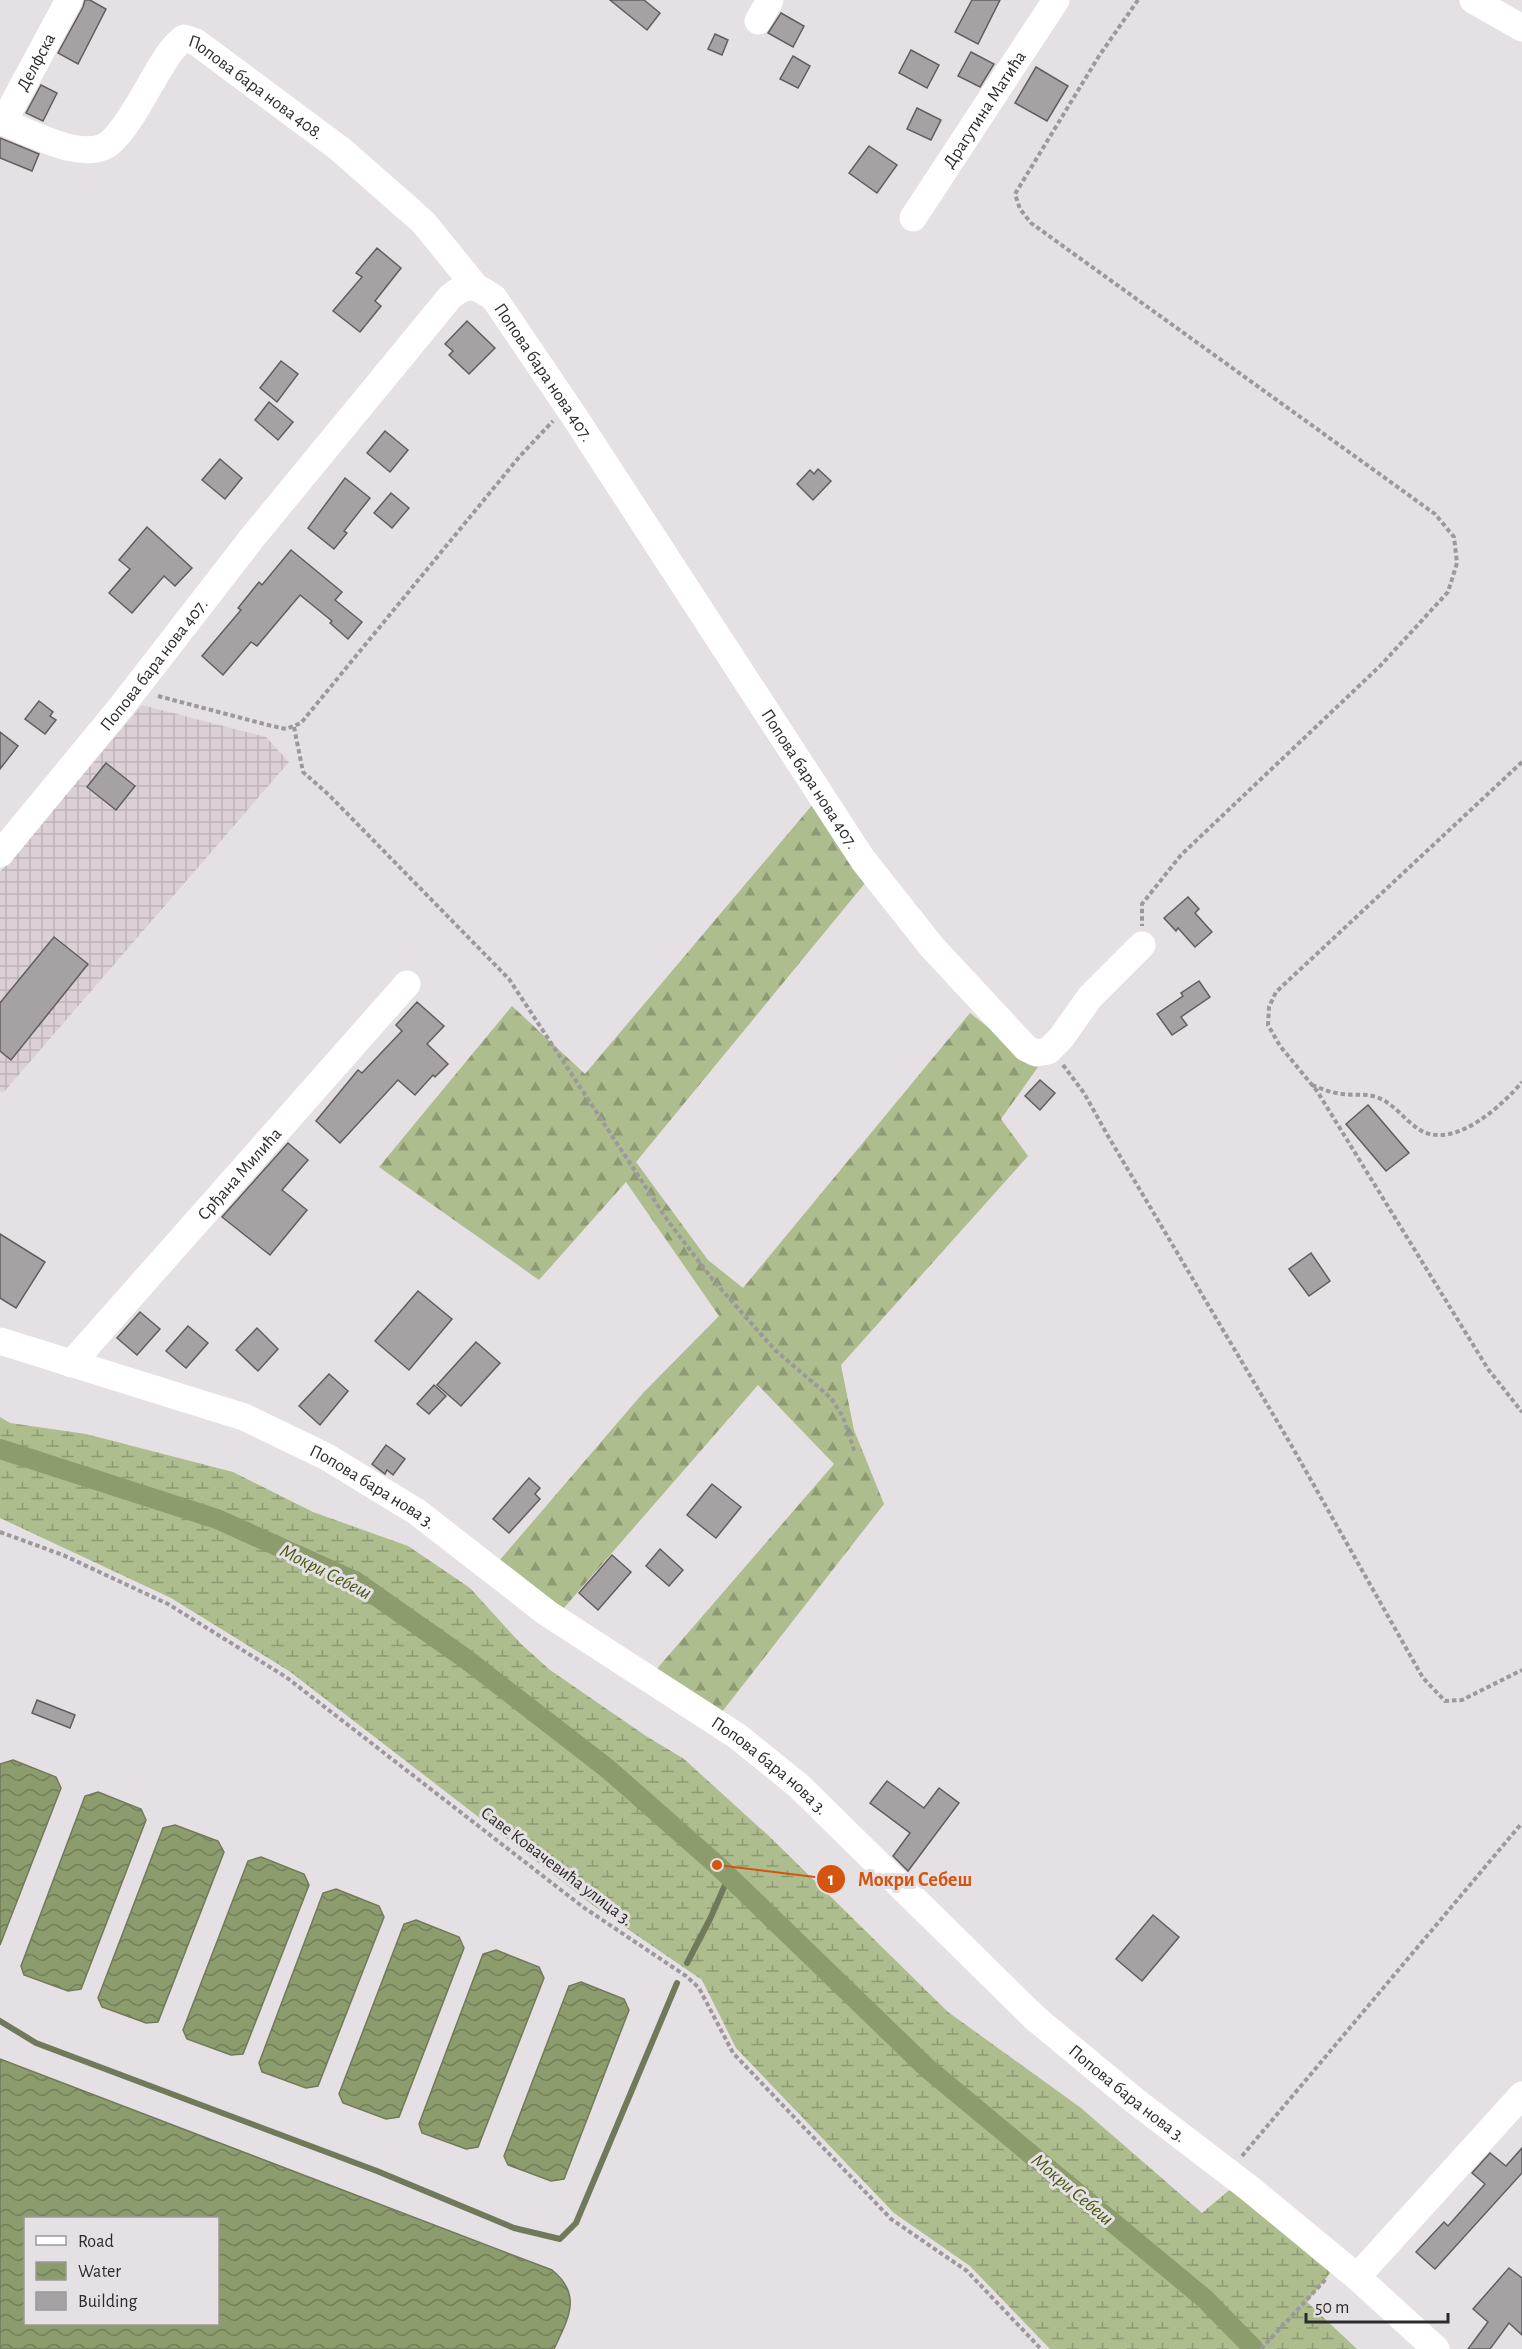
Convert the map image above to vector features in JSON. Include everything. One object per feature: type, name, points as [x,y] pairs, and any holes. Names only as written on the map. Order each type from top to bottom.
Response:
[{"type":"street","name":"Делфска","points":[[0,121],[6,117],[69,0]]},
{"type":"street","name":"Драгутина Матића","points":[[913,218],[1056,0]]},
{"type":"street","points":[[1473,0],[1522,28]]},
{"type":"street","name":"Попова бара нова 408.","points":[[0,121],[21,132],[74,150],[91,151],[103,148],[113,140],[175,44],[184,39],[196,42],[340,149],[424,223],[475,286]]},
{"type":"street","name":"Попова бара нова 407.","points":[[0,854],[134,690],[252,538],[450,297],[461,288],[475,286],[494,298],[863,860],[932,947],[1017,1039],[1026,1048],[1036,1053],[1048,1052]]},
{"type":"street","points":[[1048,1052],[1061,1038],[1089,997],[1142,945]]},
{"type":"street","name":"Срђана Милића","points":[[71,1364],[407,984]]},
{"type":"street","name":"Попова бара нова 3.","points":[[0,1341],[244,1417],[327,1457],[417,1512],[548,1613],[737,1736],[799,1786],[1035,2018],[1134,2100],[1348,2269],[1436,2349]]},
{"type":"street","points":[[1348,2269],[1522,2095]]},
{"type":"path","points":[[1138,0],[1099,56],[1015,194],[1020,209],[1031,223],[1435,514],[1454,537],[1457,563],[1448,592],[1381,665],[1181,855],[1142,904],[1142,945]]},
{"type":"path","points":[[134,690],[286,729],[301,723],[520,456],[567,406]]},
{"type":"path","points":[[294,727],[303,772],[338,803],[509,979],[668,1221],[713,1280],[775,1350],[831,1398],[843,1417],[855,1453]]},
{"type":"path","points":[[1522,762],[1276,992],[1269,1007],[1268,1025],[1280,1046],[1312,1084],[1488,1369],[1522,1412]]},
{"type":"path","points":[[1048,1052],[1060,1060],[1084,1093],[1290,1443],[1423,1678],[1445,1701],[1462,1701],[1522,1670]]},
{"type":"path","points":[[1312,1084],[1344,1095],[1361,1094],[1377,1097],[1421,1131],[1444,1135],[1471,1126],[1512,1094],[1522,1082]]},
{"type":"path","name":"Саве Ковачевића улица 3.","points":[[0,1532],[63,1555],[168,1604],[286,1677],[583,1907],[686,1976],[699,1988],[733,2053],[891,2219],[967,2271],[1041,2349]]},
{"type":"path","points":[[1228,2173],[1522,1823]]},
{"type":"path","points":[[1261,2349],[1312,2296],[1348,2269]]},
{"type":"shaded area","points":[[142,705],[266,737],[289,762],[3,1093],[0,1091],[0,872]]},
{"type":"green space","points":[[813,804],[866,882],[636,1162],[708,1260],[743,1288],[970,1013],[1038,1067],[1001,1119],[1028,1156],[841,1365],[854,1430],[884,1504],[718,1717],[655,1671],[834,1464],[758,1385],[563,1609],[499,1561],[643,1393],[719,1316],[626,1182],[539,1280],[379,1167],[512,1006],[585,1074]]},
{"type":"green space","points":[[0,1417],[10,1423],[86,1434],[233,1472],[313,1512],[408,1546],[470,1588],[520,1643],[550,1670],[646,1736],[684,1759],[771,1838],[948,2012],[1081,2108],[1202,2213],[1240,2181],[1339,2262],[1307,2302],[1357,2349],[1050,2349],[970,2266],[894,2213],[736,2048],[702,1980],[594,1906],[289,1671],[171,1598],[0,1518]]},
{"type":"water","points":[[13,1760],[56,1777],[61,1788],[0,1945],[0,1764]]},
{"type":"water","points":[[98,1792],[141,1809],[146,1820],[81,1989],[68,1991],[24,1975],[21,1966],[85,1796]]},
{"type":"water","points":[[175,1825],[218,1841],[224,1852],[158,2022],[146,2023],[102,2007],[98,1998],[163,1828]]},
{"type":"water","points":[[261,1857],[304,1874],[309,1885],[243,2054],[231,2055],[187,2039],[183,2030],[248,1861]]},
{"type":"water","points":[[336,1889],[379,1906],[384,1917],[318,2086],[306,2088],[262,2072],[259,2063],[323,1893]]},
{"type":"water","points":[[416,1920],[459,1937],[464,1948],[399,2117],[386,2119],[343,2103],[339,2094],[404,1924]]},
{"type":"water","points":[[496,1950],[539,1967],[544,1978],[478,2147],[466,2149],[422,2133],[419,2124],[483,1954]]},
{"type":"water","points":[[581,1982],[624,1999],[629,2010],[564,2179],[551,2181],[508,2165],[504,2156],[569,1986]]},
{"type":"water","points":[[0,2059],[552,2270],[562,2279],[570,2298],[568,2317],[554,2349],[0,2349]]},
{"type":"building","points":[[85,0],[90,0],[106,9],[78,64],[58,53]]},
{"type":"building","points":[[610,0],[644,0],[660,13],[647,30]]},
{"type":"building","points":[[972,0],[1000,0],[978,44],[955,32]]},
{"type":"building","points":[[781,13],[804,26],[793,47],[768,33]]},
{"type":"building","points":[[715,34],[728,40],[722,55],[708,49]]},
{"type":"building","points":[[911,50],[939,65],[927,88],[899,73]]},
{"type":"building","points":[[971,52],[994,64],[980,87],[958,76]]},
{"type":"building","points":[[793,56],[810,66],[798,88],[780,79]]},
{"type":"building","points":[[1036,67],[1068,86],[1047,121],[1015,103]]},
{"type":"building","points":[[41,85],[57,93],[43,121],[26,113]]},
{"type":"building","points":[[917,108],[941,120],[931,140],[907,129]]},
{"type":"building","points":[[0,138],[39,154],[32,171],[0,158]]},
{"type":"building","points":[[869,146],[897,165],[877,193],[849,173]]},
{"type":"building","points":[[377,248],[401,268],[375,301],[381,306],[360,332],[333,311],[362,277],[356,273]]},
{"type":"building","points":[[467,321],[495,348],[469,374],[449,355],[453,351],[445,344]]},
{"type":"building","points":[[281,361],[298,374],[277,402],[260,388]]},
{"type":"building","points":[[269,402],[293,422],[278,440],[255,420]]},
{"type":"building","points":[[385,431],[408,450],[390,472],[367,453]]},
{"type":"building","points":[[220,459],[242,478],[225,499],[202,480]]},
{"type":"building","points":[[818,469],[831,481],[813,500],[797,484],[810,470],[814,474]]},
{"type":"building","points":[[345,478],[370,498],[344,531],[347,533],[334,549],[308,528]]},
{"type":"building","points":[[391,493],[409,508],[392,528],[374,513]]},
{"type":"building","points":[[147,527],[192,568],[175,586],[164,576],[132,613],[109,593],[130,569],[119,560]]},
{"type":"building","points":[[291,550],[342,592],[335,600],[362,622],[348,639],[330,623],[332,621],[300,595],[257,646],[251,642],[223,675],[202,656],[241,610],[238,608],[259,582],[262,585]]},
{"type":"building","points":[[39,701],[53,712],[50,716],[56,720],[45,734],[25,719]]},
{"type":"building","points":[[0,732],[18,746],[0,769]]},
{"type":"building","points":[[106,763],[135,786],[116,810],[87,787]]},
{"type":"building","points":[[1188,897],[1199,909],[1195,913],[1212,932],[1195,947],[1178,928],[1176,931],[1164,918]]},
{"type":"building","points":[[54,937],[88,964],[11,1060],[0,1051],[0,1003]]},
{"type":"building","points":[[1199,981],[1210,997],[1181,1017],[1187,1025],[1172,1035],[1157,1014],[1183,996],[1181,993]]},
{"type":"building","points":[[417,1002],[444,1026],[427,1044],[448,1064],[435,1077],[433,1075],[415,1095],[398,1080],[340,1143],[316,1121],[358,1070],[362,1073],[402,1031],[396,1025]]},
{"type":"building","points":[[1040,1080],[1055,1093],[1040,1110],[1025,1096]]},
{"type":"building","points":[[1368,1105],[1409,1153],[1386,1171],[1346,1124]]},
{"type":"building","points":[[288,1143],[308,1160],[282,1190],[307,1210],[270,1255],[222,1217]]},
{"type":"building","points":[[0,1234],[45,1262],[16,1308],[0,1298]]},
{"type":"building","points":[[1311,1253],[1330,1281],[1309,1296],[1289,1269]]},
{"type":"building","points":[[418,1291],[452,1319],[409,1370],[375,1341]]},
{"type":"building","points":[[140,1312],[160,1329],[137,1355],[117,1338]]},
{"type":"building","points":[[188,1326],[208,1343],[186,1368],[166,1351]]},
{"type":"building","points":[[257,1328],[278,1349],[258,1371],[236,1350]]},
{"type":"building","points":[[476,1342],[500,1363],[461,1406],[437,1385]]},
{"type":"building","points":[[329,1374],[348,1391],[320,1425],[299,1406]]},
{"type":"building","points":[[434,1385],[446,1396],[429,1414],[417,1404]]},
{"type":"building","points":[[386,1445],[405,1459],[393,1475],[387,1470],[385,1474],[372,1464]]},
{"type":"building","points":[[529,1478],[540,1488],[535,1494],[540,1499],[509,1533],[493,1519]]},
{"type":"building","points":[[712,1484],[741,1507],[716,1538],[687,1515]]},
{"type":"building","points":[[660,1549],[683,1570],[669,1586],[646,1566]]},
{"type":"building","points":[[612,1555],[631,1572],[598,1610],[579,1593]]},
{"type":"building","points":[[37,1700],[75,1715],[70,1728],[32,1713]]},
{"type":"building","points":[[887,1781],[924,1808],[939,1788],[959,1803],[908,1871],[893,1856],[910,1833],[870,1803]]},
{"type":"building","points":[[1153,1915],[1179,1937],[1142,1981],[1116,1959]]},
{"type":"building","points":[[1522,2148],[1522,2173],[1435,2269],[1416,2252],[1444,2222],[1448,2226],[1485,2184],[1472,2173],[1490,2153],[1506,2166]]},
{"type":"building","points":[[1509,2268],[1522,2278],[1522,2335],[1509,2323],[1490,2349],[1468,2349],[1488,2322],[1473,2309]]},
{"type":"waterway","name":"Мокри Себеш","points":[[0,1449],[217,1519],[355,1581],[466,1659],[608,1769],[717,1865],[927,2068],[1205,2299],[1254,2349]]},
{"type":"waterway","points":[[687,1963],[729,1876]]},
{"type":"waterway","points":[[0,2021],[36,2043],[377,2171],[514,2228],[560,2239],[576,2223],[677,1983]]},
{"type":"place","name":"Мокри Себеш","points":[[717,1865]]}]
